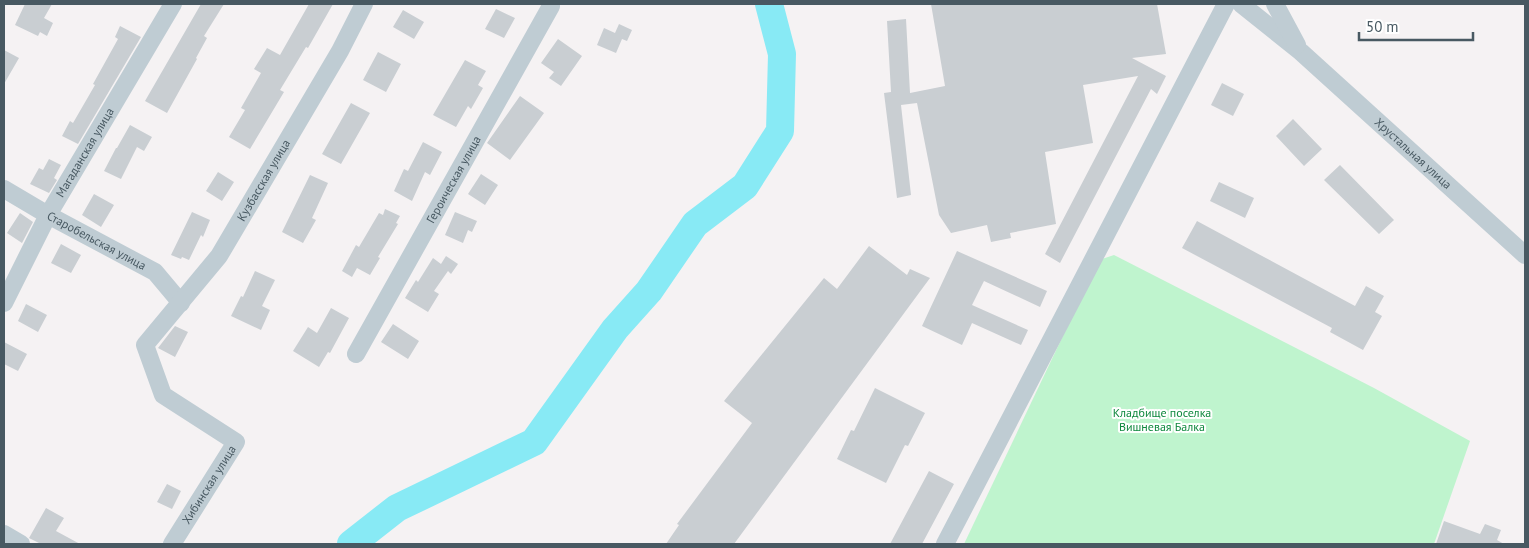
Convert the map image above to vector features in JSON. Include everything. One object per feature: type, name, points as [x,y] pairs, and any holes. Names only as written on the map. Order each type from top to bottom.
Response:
[{"type":"street","name":"Магаданская улица","points":[[4,303],[48,215],[173,4]]},
{"type":"street","name":"Кузбасская улица","points":[[145,345],[219,256],[340,51],[364,4]]},
{"type":"street","points":[[945,544],[1226,4]]},
{"type":"street","name":"Хрустальная улица","points":[[1241,4],[1301,52],[1525,255]]},
{"type":"street","name":"Хрустальная улица","points":[[1276,4],[1301,52]]},
{"type":"street","name":"Героическая улица","points":[[356,354],[551,5]]},
{"type":"street","name":"Старобельская улица","points":[[4,189],[48,215],[155,272],[181,303]]},
{"type":"street","name":"Хибинская улица","points":[[145,345],[163,395],[236,442],[172,544]]},
{"type":"street","points":[[4,534],[21,544]]},
{"type":"green space","name":"Кладбище поселка Вишневая Балка","points":[[1114,255],[1374,388],[1470,441],[1434,544],[964,544],[1099,260]]},
{"type":"building","points":[[25,4],[52,4],[44,18],[53,23],[47,36],[40,32],[38,36],[15,25]]},
{"type":"building","points":[[201,4],[224,4],[204,36],[207,38],[197,59],[167,113],[145,101]]},
{"type":"building","points":[[309,4],[333,4],[308,48],[306,47],[280,90],[284,92],[250,149],[229,137],[245,110],[241,108],[261,73],[254,69],[267,48],[280,55]]},
{"type":"building","points":[[931,4],[1157,4],[1166,54],[1132,58],[1166,76],[1157,94],[1151,89],[1060,263],[1045,254],[1138,76],[1083,85],[1093,143],[1045,152],[1056,224],[1010,233],[1011,238],[991,242],[987,225],[951,233],[939,215],[917,103],[901,105],[911,195],[897,198],[884,93],[891,92],[887,21],[906,19],[910,93],[945,86]]},
{"type":"building","points":[[496,9],[515,18],[504,38],[485,29]]},
{"type":"building","points":[[403,10],[424,22],[414,39],[393,27]]},
{"type":"building","points":[[619,24],[632,30],[627,41],[622,39],[616,53],[597,45],[604,28],[615,33]]},
{"type":"building","points":[[120,26],[141,37],[78,144],[62,136],[70,121],[73,123],[95,85],[93,84],[118,39],[115,37]]},
{"type":"building","points":[[558,39],[582,56],[561,86],[549,78],[554,72],[541,63]]},
{"type":"building","points":[[4,50],[19,58],[4,84]]},
{"type":"building","points":[[378,52],[401,64],[386,92],[363,80]]},
{"type":"building","points":[[465,60],[486,71],[478,85],[483,88],[471,109],[468,106],[456,127],[433,115]]},
{"type":"building","points":[[1222,83],[1244,94],[1233,116],[1211,105]]},
{"type":"building","points":[[520,96],[544,113],[510,160],[487,143]]},
{"type":"building","points":[[351,103],[370,113],[341,164],[322,154]]},
{"type":"building","points":[[1293,119],[1322,149],[1304,166],[1276,136]]},
{"type":"building","points":[[130,125],[152,137],[144,151],[137,147],[121,179],[104,171]]},
{"type":"building","points":[[423,142],[442,152],[430,175],[425,172],[412,201],[394,191],[404,169],[408,171]]},
{"type":"building","points":[[49,159],[61,165],[54,178],[57,180],[49,193],[30,184],[39,168],[43,170]]},
{"type":"building","points":[[1340,165],[1394,220],[1379,234],[1324,180]]},
{"type":"building","points":[[218,172],[234,182],[222,201],[206,191]]},
{"type":"building","points":[[481,174],[498,185],[485,205],[468,194]]},
{"type":"building","points":[[310,175],[328,183],[312,218],[316,220],[303,243],[282,232]]},
{"type":"building","points":[[1219,182],[1254,198],[1245,218],[1210,201]]},
{"type":"building","points":[[94,194],[114,205],[101,227],[82,215]]},
{"type":"building","points":[[385,209],[400,216],[396,223],[398,224],[378,257],[380,258],[370,275],[357,268],[352,277],[342,271],[356,245],[359,247],[379,213],[383,215]]},
{"type":"building","points":[[192,212],[210,220],[203,237],[201,235],[189,260],[182,257],[181,259],[171,255]]},
{"type":"building","points":[[455,212],[477,221],[472,232],[468,230],[463,243],[445,235]]},
{"type":"building","points":[[20,213],[33,222],[22,243],[7,233]]},
{"type":"building","points":[[1197,221],[1355,306],[1366,286],[1384,296],[1375,312],[1382,316],[1363,350],[1330,332],[1332,328],[1182,248]]},
{"type":"building","points":[[61,244],[81,255],[71,273],[51,263]]},
{"type":"building","points":[[869,246],[907,275],[910,269],[930,278],[734,544],[666,544],[679,525],[677,524],[752,423],[724,401],[824,278],[837,289]]},
{"type":"building","points":[[957,251],[1047,291],[1040,307],[984,281],[972,305],[1028,330],[1021,345],[972,323],[962,345],[922,326]]},
{"type":"building","points":[[446,256],[458,264],[451,274],[448,271],[434,291],[439,294],[428,312],[405,298],[433,258],[441,264]]},
{"type":"building","points":[[255,271],[275,280],[262,306],[270,310],[261,330],[231,316],[241,296],[243,297]]},
{"type":"building","points":[[26,304],[47,315],[38,332],[18,321]]},
{"type":"building","points":[[331,308],[349,318],[330,353],[328,352],[319,367],[293,351],[308,327],[317,333]]},
{"type":"building","points":[[393,324],[419,341],[408,359],[381,342]]},
{"type":"building","points":[[175,326],[188,332],[175,357],[158,348]]},
{"type":"building","points":[[4,342],[27,354],[18,371],[4,364]]},
{"type":"building","points":[[875,388],[925,413],[908,446],[905,445],[886,483],[837,459],[851,430],[854,431]]},
{"type":"building","points":[[929,471],[954,484],[922,544],[890,544]]},
{"type":"building","points":[[167,484],[181,491],[172,509],[157,502]]},
{"type":"building","points":[[46,508],[64,518],[56,531],[80,544],[41,544],[29,538]]},
{"type":"building","points":[[1444,521],[1480,534],[1485,524],[1501,530],[1497,540],[1504,544],[1436,544]]},
{"type":"waterway","points":[[351,544],[397,508],[534,442],[615,329],[649,291],[695,224],[745,186],[780,131],[782,54],[769,4]]}]
